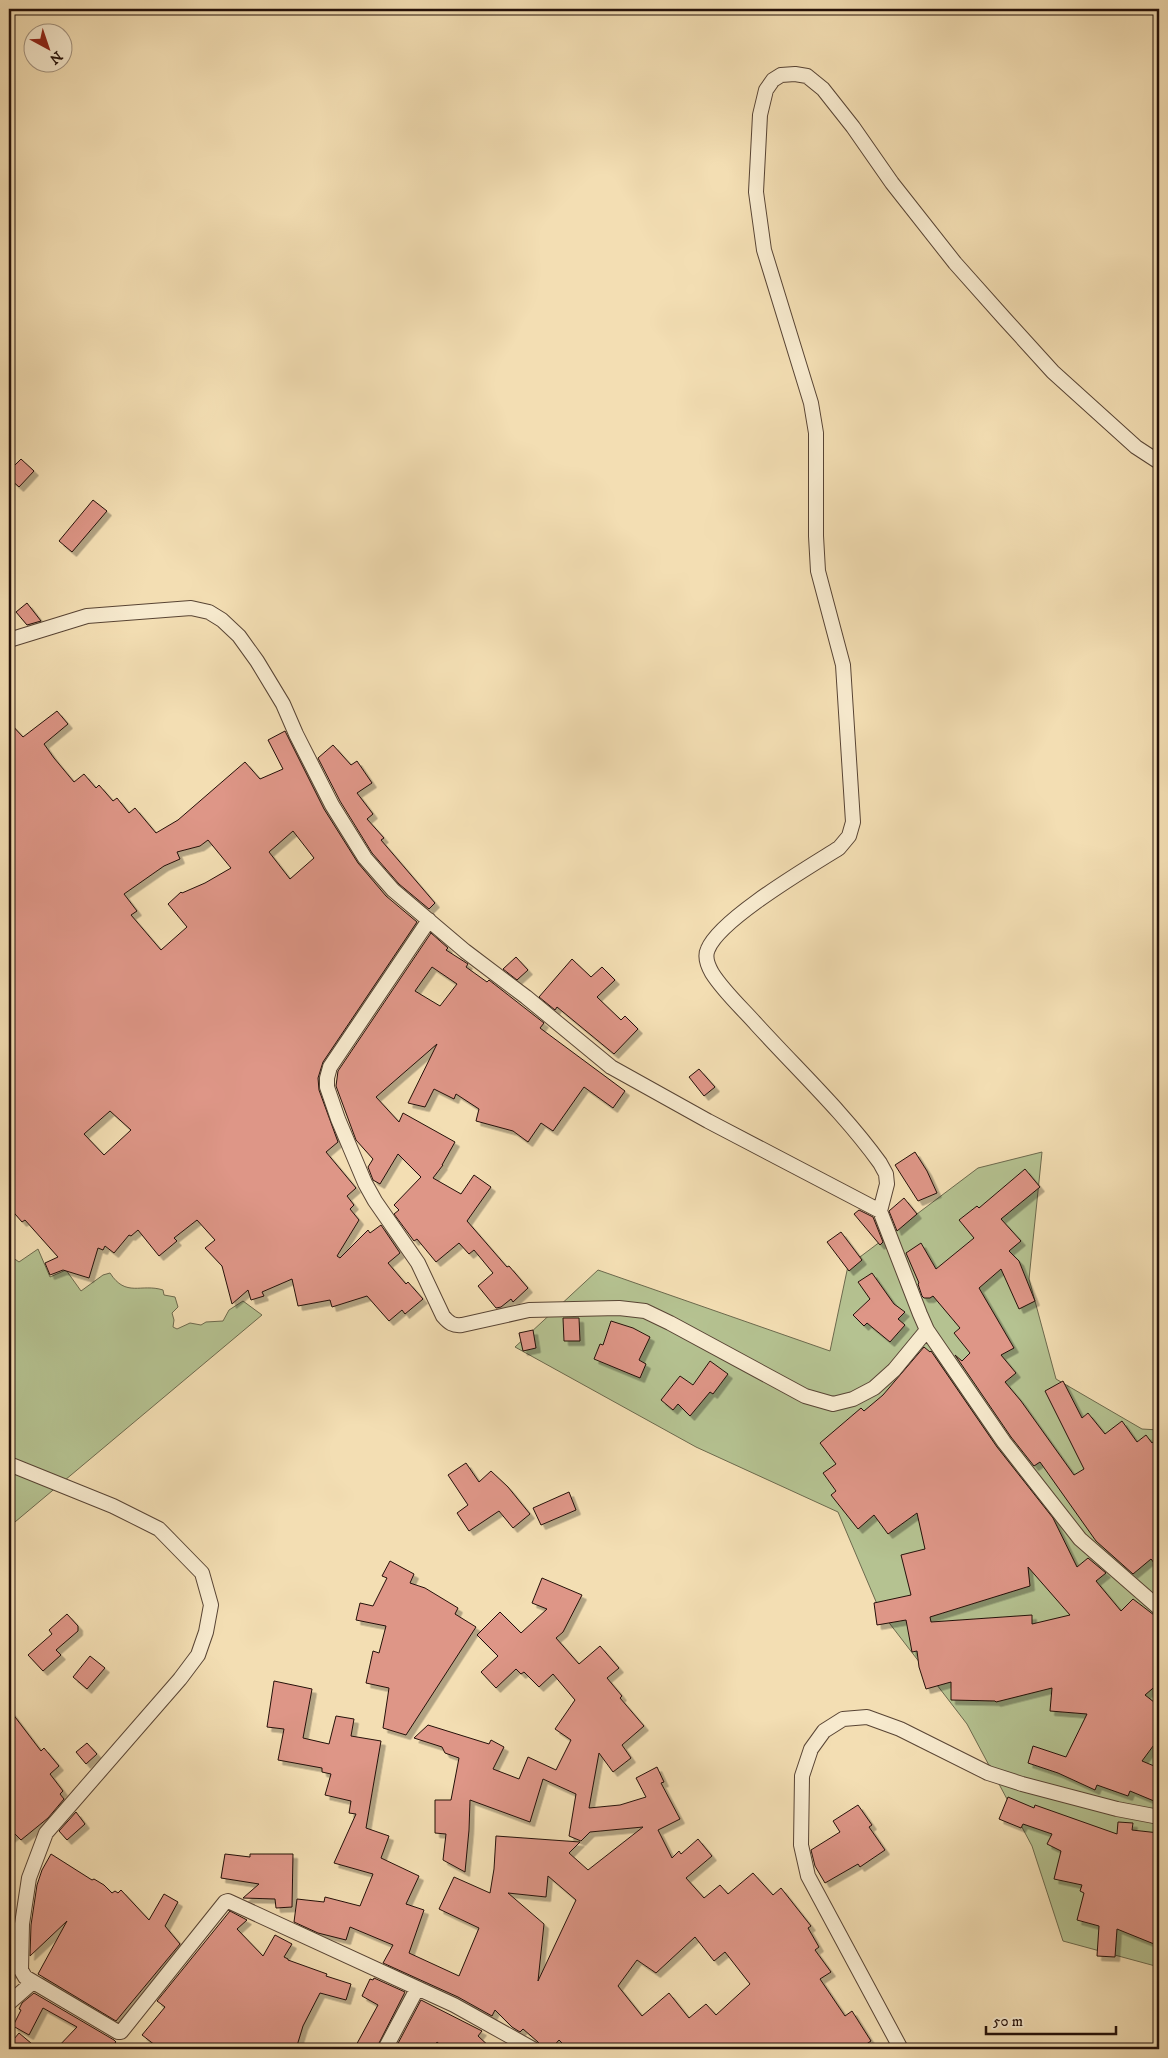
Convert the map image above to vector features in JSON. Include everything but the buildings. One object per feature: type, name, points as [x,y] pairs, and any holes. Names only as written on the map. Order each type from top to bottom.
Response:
[{"type":"street","points":[[1159,462],[1136,447],[1053,372],[1010,325],[955,263],[892,183],[853,126],[823,89],[807,76],[795,74],[781,75],[773,80],[766,90],[760,115],[756,192],[764,250],[811,403],[816,433],[818,571],[843,665],[853,822],[849,836],[838,848],[738,916],[712,941],[706,950],[706,961],[719,983],[778,1048],[824,1094],[880,1163],[886,1174],[887,1184],[880,1211],[927,1330],[1004,1442],[1080,1539],[1159,1608]]},
{"type":"street","points":[[9,640],[87,616],[191,608],[209,612],[222,620],[239,636],[257,661],[283,704],[332,805],[365,858],[393,890],[611,1067],[708,1121],[880,1211]]},
{"type":"street","points":[[428,920],[330,1067],[326,1082],[338,1119],[365,1183],[375,1201],[418,1263],[443,1316],[449,1322],[455,1326],[462,1326],[529,1310],[619,1308],[645,1311],[805,1396],[833,1404],[853,1398],[874,1388],[894,1370],[927,1330]]},
{"type":"street","points":[[9,1464],[113,1506],[159,1529],[202,1573],[211,1605],[206,1632],[198,1655],[180,1679],[46,1833],[29,1878],[22,1924],[21,1970],[25,1977],[121,2032],[228,1900],[454,2006],[534,2049]]},
{"type":"street","points":[[901,2049],[808,1876],[801,1845],[802,1776],[811,1749],[824,1731],[843,1719],[867,1717],[900,1729],[988,1773],[1117,1809],[1159,1817]]},
{"type":"street","points":[[9,2003],[33,1982]]},
{"type":"street","points":[[384,2049],[416,1989]]},
{"type":"green space","points":[[1042,1152],[1029,1279],[1056,1379],[1142,1429],[1159,1430],[1159,1967],[1063,1941],[1032,1846],[967,1724],[880,1611],[838,1512],[696,1447],[515,1347],[598,1270],[830,1351],[848,1266],[978,1168]]},
{"type":"green space","points":[[38,1249],[50,1277],[66,1270],[81,1291],[103,1275],[110,1273],[116,1281],[128,1288],[155,1288],[163,1290],[164,1295],[175,1297],[178,1307],[172,1313],[173,1327],[177,1329],[190,1323],[201,1325],[206,1322],[223,1321],[229,1310],[243,1301],[262,1315],[9,1527],[9,1255],[19,1262]]}]
